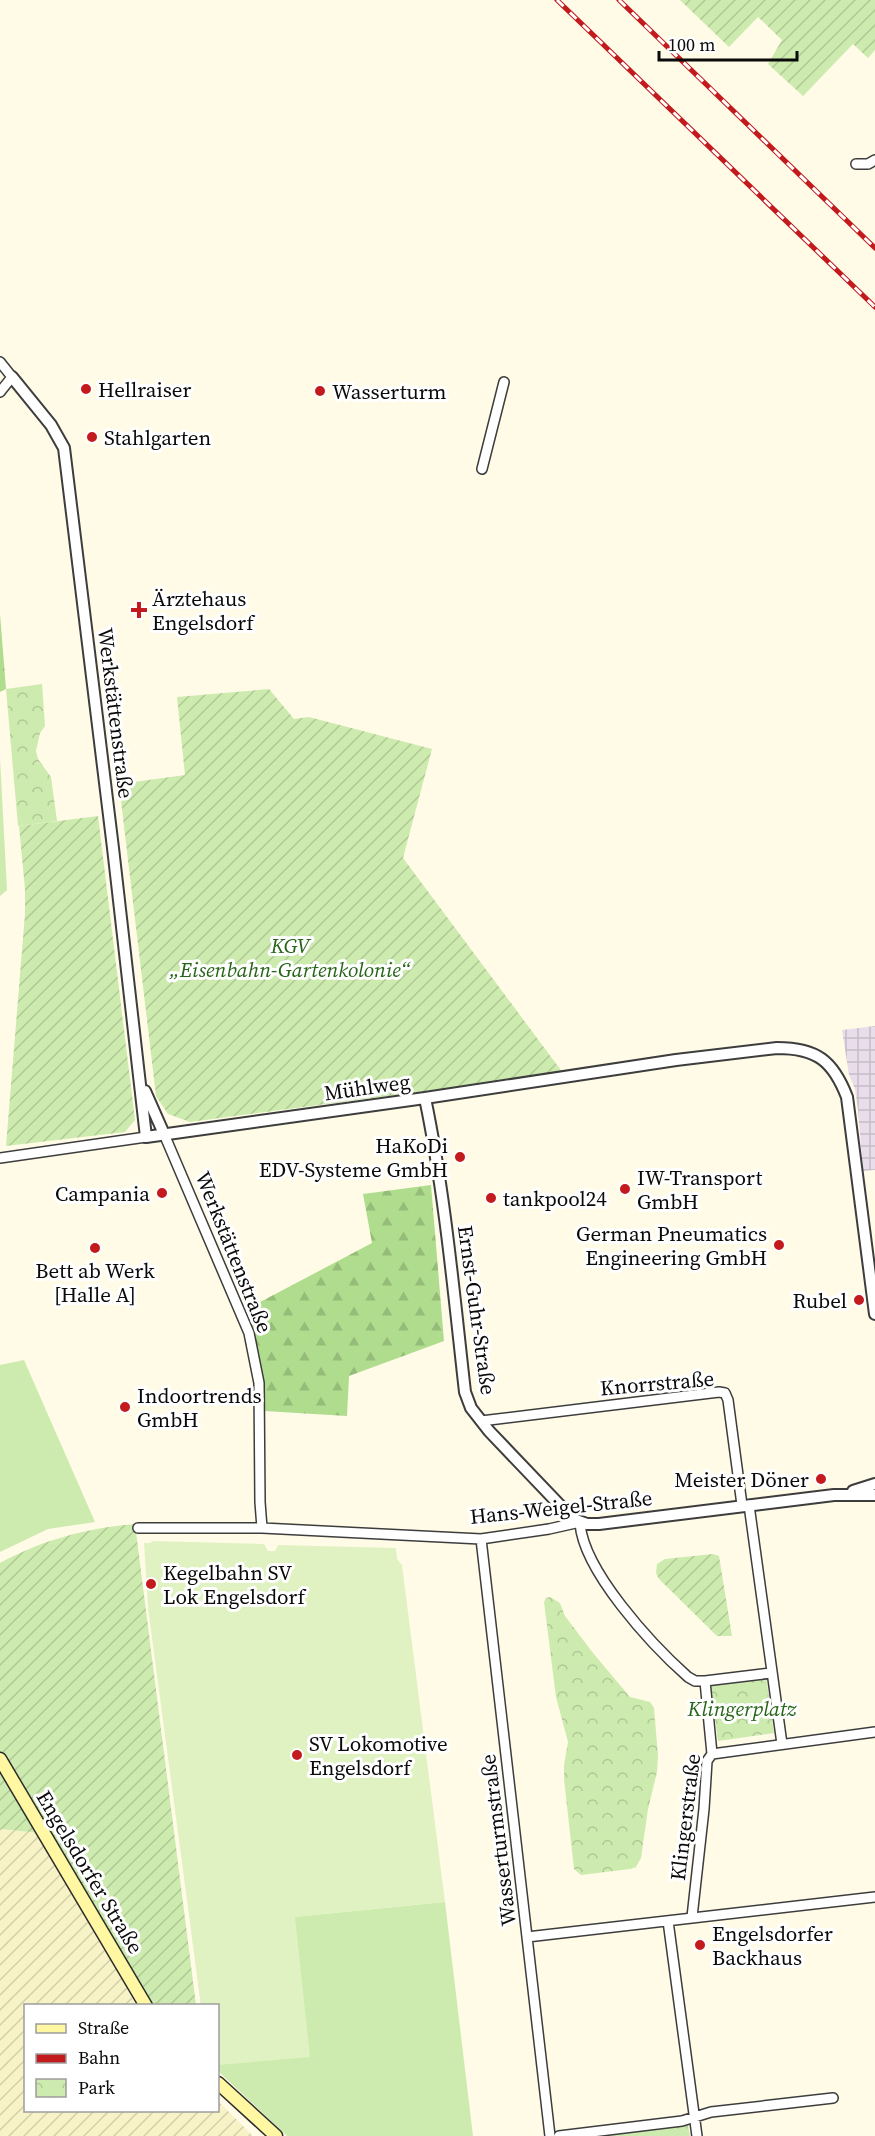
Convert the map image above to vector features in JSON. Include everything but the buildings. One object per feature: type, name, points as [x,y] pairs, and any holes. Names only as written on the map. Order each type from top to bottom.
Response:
[{"type":"main road","name":"Engelsdorfer Straße","points":[[0,1759],[145,2004]]},
{"type":"main road","points":[[219,2084],[276,2136]]},
{"type":"street","points":[[856,164],[868,164],[875,160]]},
{"type":"street","points":[[0,362],[12,377],[0,392]]},
{"type":"street","name":"Werkstättenstraße","points":[[12,377],[51,425],[64,448],[140,1070],[146,1137]]},
{"type":"street","points":[[482,469],[504,382]]},
{"type":"street","name":"Mühlweg","points":[[0,1158],[602,1071],[777,1048],[794,1048],[810,1052],[827,1062],[838,1075],[847,1097],[875,1314]]},
{"type":"street","name":"Werkstättenstraße","points":[[140,1070],[147,1097],[249,1334],[259,1383],[262,1528]]},
{"type":"street","name":"Ernst-Guhr-Straße","points":[[425,1098],[431,1126],[465,1392],[471,1408],[481,1421],[561,1507],[573,1519],[580,1522]]},
{"type":"street","name":"Knorrstraße","points":[[481,1421],[719,1392],[725,1394],[728,1400],[746,1505],[782,1744]]},
{"type":"street","name":"Hans-Weigel-Straße","points":[[844,1494],[875,1484]]},
{"type":"street","name":"Hans-Weigel-Straße","points":[[138,1528],[262,1528],[481,1539],[580,1522],[599,1524],[844,1494],[875,1495]]},
{"type":"street","points":[[580,1522],[580,1531],[588,1554],[610,1589],[639,1628],[688,1677],[695,1681],[705,1681],[771,1673]]},
{"type":"street","name":"Wasserturmstraße","points":[[481,1539],[550,2136]]},
{"type":"street","name":"Klingerstraße","points":[[692,1917],[704,1809],[706,1761],[712,1754],[705,1681]]},
{"type":"street","points":[[712,1754],[875,1732]]},
{"type":"street","points":[[527,1937],[875,1897]]},
{"type":"street","points":[[668,1921],[697,2136]]},
{"type":"street","points":[[560,2136],[682,2121],[711,2112],[833,2098]]},
{"type":"shaded area","points":[[875,1026],[875,1170],[863,1171],[855,1089],[849,1075],[842,1030]]},
{"type":"shaded area","points":[[0,1829],[40,1833],[135,2004],[24,2004],[24,2112],[219,2112],[219,2102],[253,2136],[0,2136]]},
{"type":"green space","points":[[680,0],[875,0],[875,50],[868,58],[853,44],[803,96],[768,64],[782,40],[758,17],[729,47]]},
{"type":"green space","points":[[0,614],[6,689],[0,692]]},
{"type":"green space","points":[[42,684],[45,726],[40,733],[36,751],[38,759],[51,777],[57,821],[18,826],[6,689]]},
{"type":"green space","name":"KGV „Eisenbahn-Gartenkolonie“","points":[[269,689],[294,719],[309,717],[432,749],[403,858],[563,1073],[190,1122],[168,1114],[156,1096],[119,784],[185,775],[177,697]]},
{"type":"green space","points":[[0,758],[7,890],[0,896]]},
{"type":"green space","points":[[98,816],[135,1120],[125,1132],[6,1146],[25,914],[19,826]]},
{"type":"green space","points":[[431,1185],[444,1341],[349,1376],[347,1416],[264,1411],[259,1359],[247,1309],[372,1243],[363,1194]]},
{"type":"green space","points":[[24,1360],[95,1522],[48,1529],[0,1552],[0,1365]]},
{"type":"green space","points":[[135,1524],[196,2004],[152,2004],[51,1834],[0,1829],[0,1563],[65,1536]]},
{"type":"green space","name":"SV Lokomotive Engelsdorf","points":[[152,1541],[264,1544],[268,1551],[275,1551],[278,1545],[396,1548],[397,1559],[402,1565],[445,1902],[295,1917],[310,2057],[219,2065],[219,2004],[201,2004],[148,1608],[144,1543]]},
{"type":"green space","points":[[713,1554],[719,1556],[732,1636],[717,1636],[659,1579],[656,1573],[657,1564],[665,1559]]},
{"type":"green space","points":[[550,1597],[560,1603],[565,1616],[630,1697],[650,1702],[654,1708],[657,1772],[648,1809],[641,1858],[636,1867],[630,1869],[581,1875],[574,1869],[564,1779],[568,1742],[556,1697],[544,1602]]},
{"type":"green space","name":"Klingerplatz","points":[[766,1676],[774,1733],[718,1741],[710,1684]]},
{"type":"green space","points":[[445,1902],[473,2136],[287,2136],[219,2072],[219,2004],[201,2004],[191,1927]]},
{"type":"green space","points":[[688,2125],[690,2136],[595,2136]]},
{"type":"railway","points":[[557,0],[875,307]]},
{"type":"railway","points":[[619,0],[875,248]]},
{"type":"place","name":"Hellraiser","points":[[86,389]]},
{"type":"place","name":"Wasserturm","points":[[320,391]]},
{"type":"place","name":"Stahlgarten","points":[[92,437]]},
{"type":"place","name":"Ärztehaus Engelsdorf","points":[[139,610]]},
{"type":"place","name":"HaKoDi EDV-Systeme GmbH","points":[[460,1157]]},
{"type":"place","name":"IW-Transport GmbH","points":[[625,1189]]},
{"type":"place","name":"Campania","points":[[162,1193]]},
{"type":"place","name":"tankpool24","points":[[491,1198]]},
{"type":"place","name":"German Pneumatics Engineering GmbH","points":[[779,1245]]},
{"type":"place","name":"Bett ab Werk [Halle A]","points":[[95,1248]]},
{"type":"place","name":"Rubel","points":[[859,1300]]},
{"type":"place","name":"Indoortrends GmbH","points":[[125,1407]]},
{"type":"place","name":"Meister Döner","points":[[821,1479]]},
{"type":"place","name":"Kegelbahn SV Lok Engelsdorf","points":[[151,1584]]},
{"type":"place","name":"SV Lokomotive Engelsdorf","points":[[297,1755]]},
{"type":"place","name":"Engelsdorfer Backhaus","points":[[700,1945]]}]
